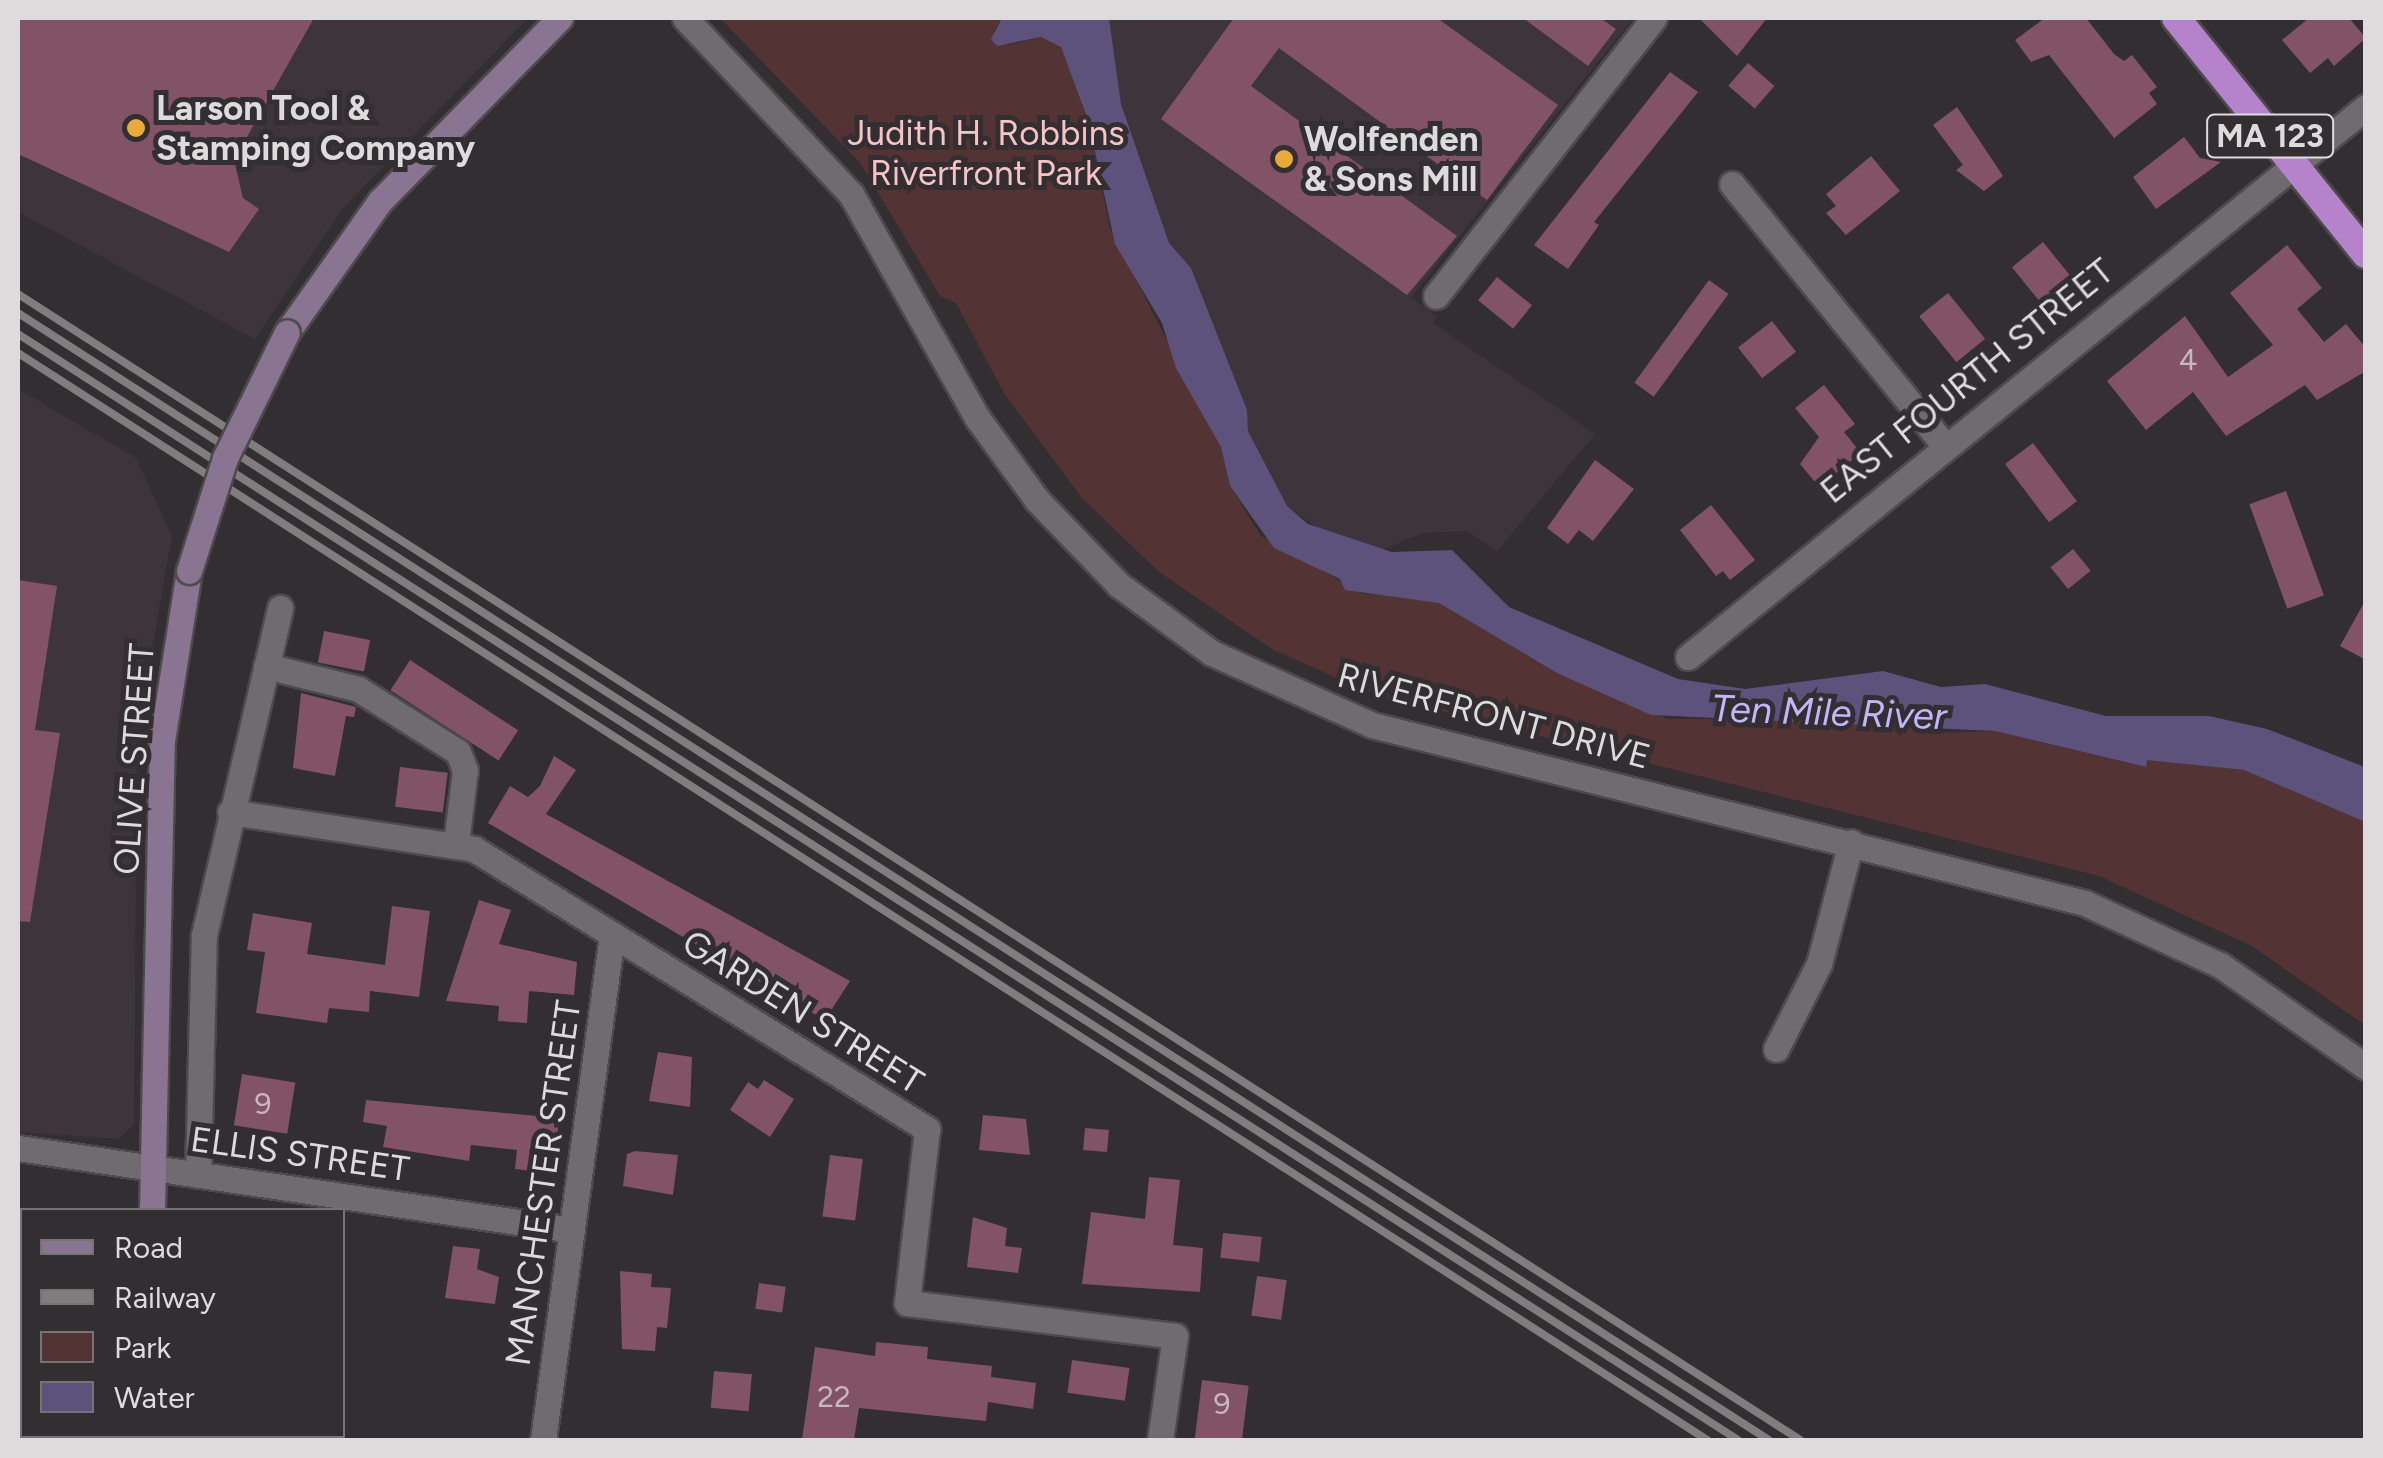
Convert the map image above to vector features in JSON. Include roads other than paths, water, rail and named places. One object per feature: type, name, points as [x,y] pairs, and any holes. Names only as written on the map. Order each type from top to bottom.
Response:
[{"type":"highway","name":"MA 123","points":[[2176,18],[2366,254]]},
{"type":"main road","name":"OLIVE STREET","points":[[152,1208],[162,741],[189,572],[225,458],[288,332],[380,201],[560,18]]},
{"type":"street","name":"RIVERFRONT DRIVE","points":[[685,18],[851,194],[978,419],[1028,490],[1086,554],[1172,626],[1251,674],[1350,718],[1851,842],[2119,916],[2270,995],[2366,1067]]},
{"type":"street","points":[[1436,296],[1654,18]]},
{"type":"street","name":"EAST FOURTH STREET","points":[[1688,657],[1944,445],[2366,107]]},
{"type":"street","points":[[1732,184],[1944,445]]},
{"type":"street","points":[[198,1174],[201,958],[230,812],[280,608]]},
{"type":"street","points":[[266,666],[358,689],[458,752],[465,770],[456,843]]},
{"type":"street","name":"GARDEN STREET","points":[[230,812],[456,843],[927,1129],[906,1303],[1175,1336],[1160,1440]]},
{"type":"street","points":[[1776,1049],[1819,964],[1851,842]]},
{"type":"street","name":"MANCHESTER STREET","points":[[543,1440],[612,935]]},
{"type":"street","name":"ELLIS STREET","points":[[18,1148],[572,1230]]},
{"type":"water","name":"Ten Mile River","points":[[1002,18],[1109,18],[1121,104],[1169,243],[1191,268],[1247,410],[1248,431],[1287,506],[1308,524],[1392,552],[1452,550],[1509,607],[1678,679],[1745,689],[1883,671],[1941,687],[1985,684],[2106,716],[2209,716],[2267,729],[2365,767],[2365,822],[2244,770],[2147,760],[2146,767],[1995,731],[1651,715],[1557,673],[1439,603],[1345,590],[1340,579],[1274,548],[1230,486],[1221,447],[1176,368],[1162,323],[1115,244],[1088,120],[1061,47],[1041,37],[997,46],[991,39]]},
{"type":"railway","points":[[18,294],[1800,1440]]},
{"type":"railway","points":[[18,313],[1769,1440]]},
{"type":"railway","points":[[18,334],[1738,1440]]},
{"type":"railway","points":[[18,353],[1707,1440]]},
{"type":"place","name":"Larson Tool & Stamping Company","points":[[136,128]]},
{"type":"place","name":"Wolfenden & Sons Mill","points":[[1284,159]]},
{"type":"park label","name":"Judith H. Robbins Riverfront Park","points":[[986,153]]}]
